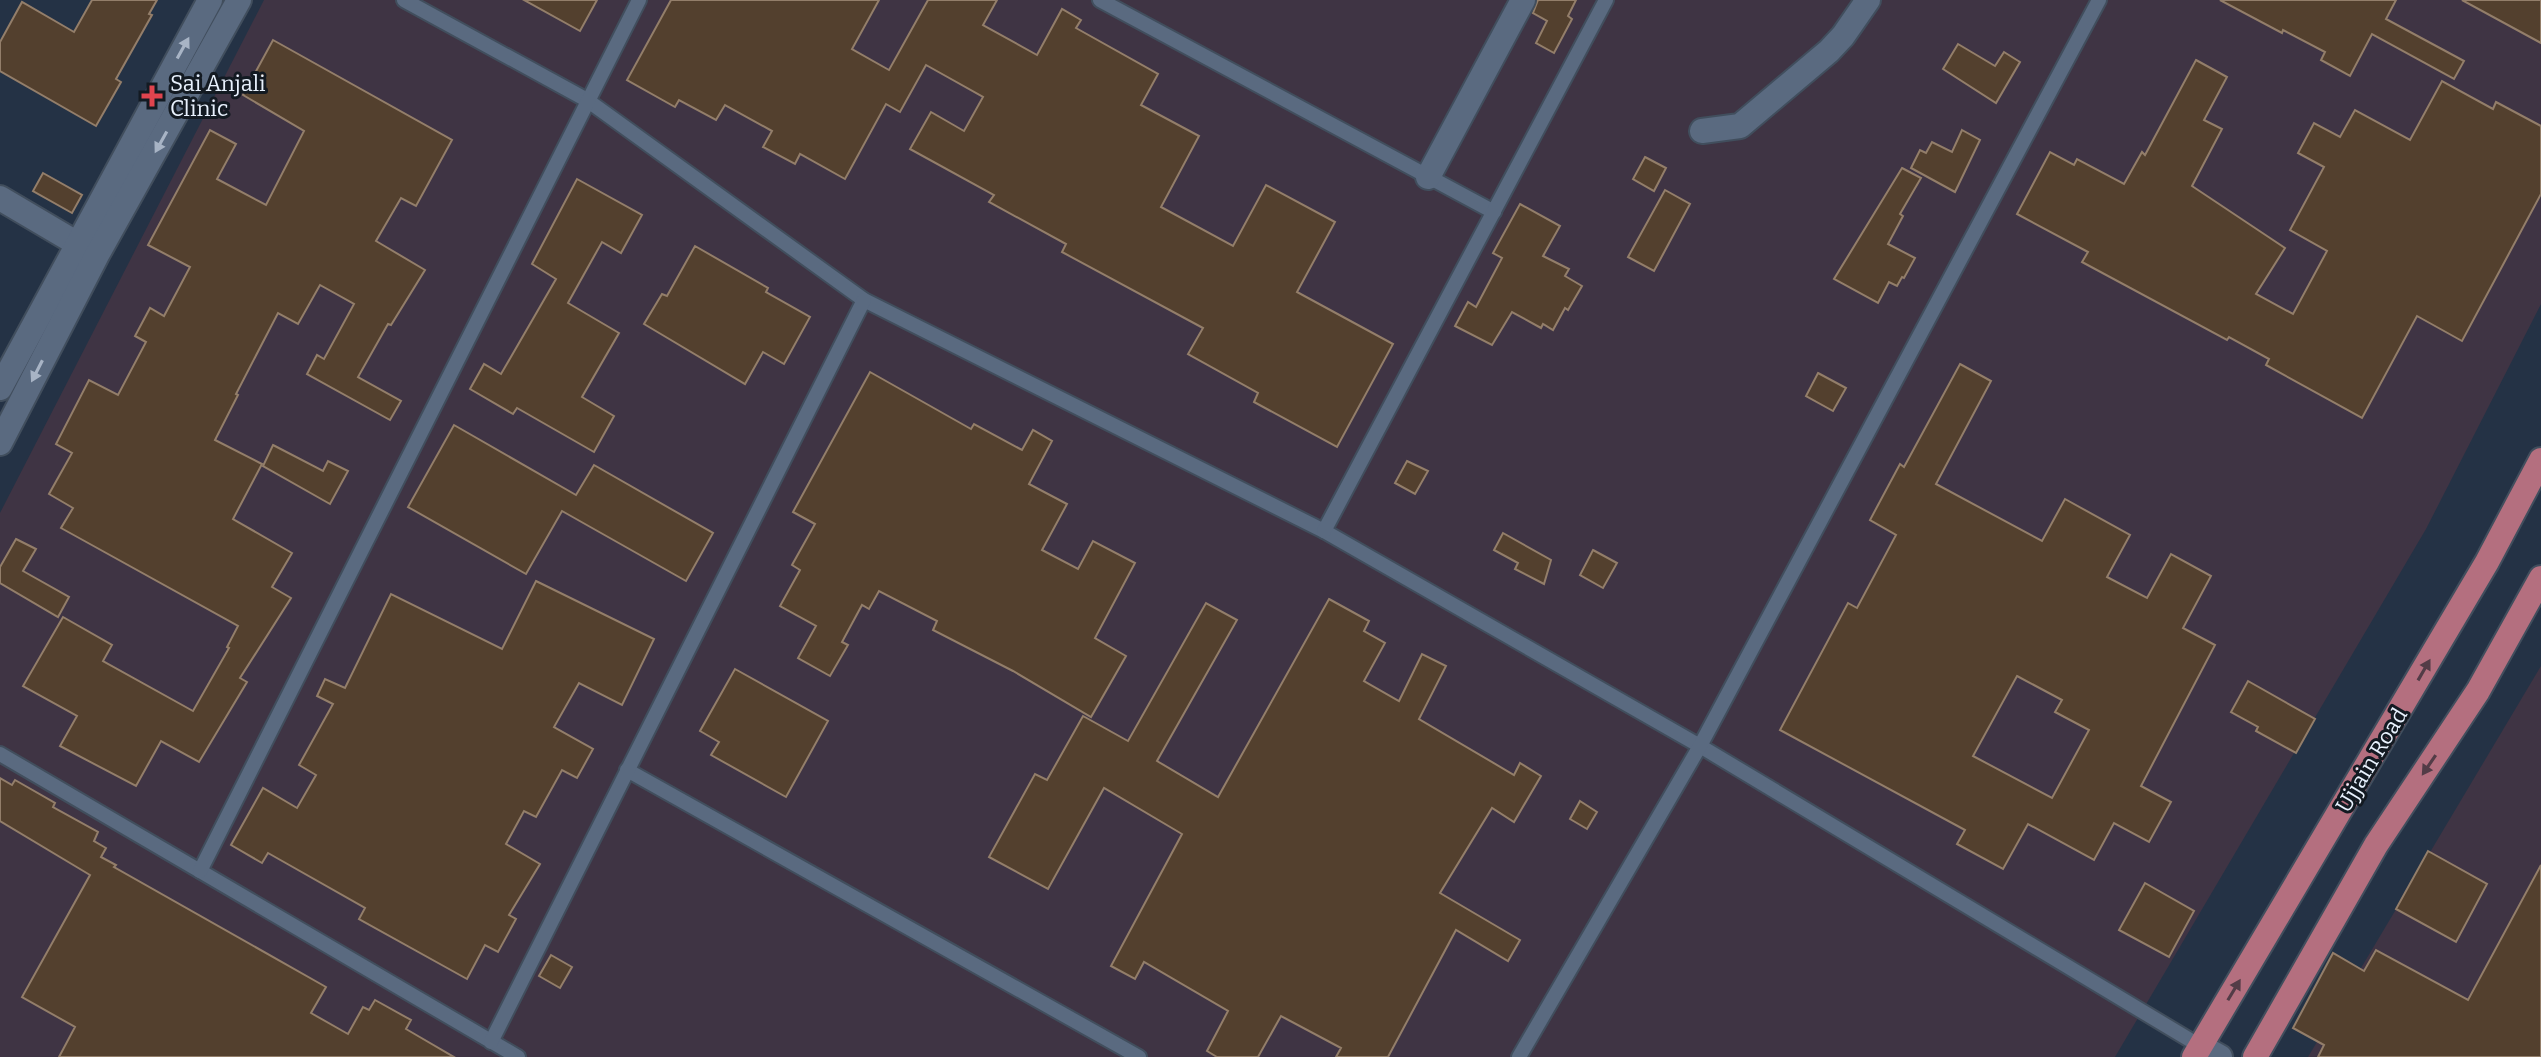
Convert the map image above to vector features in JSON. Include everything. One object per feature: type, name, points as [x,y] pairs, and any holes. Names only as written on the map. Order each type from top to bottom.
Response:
[{"type":"main road","name":"Ujjain Road","points":[[2205,1053],[2479,575],[2541,460]]},
{"type":"main road","points":[[2255,1057],[2376,845],[2478,691],[2541,578]]},
{"type":"street","points":[[0,443],[87,249],[210,0]]},
{"type":"street","points":[[0,388],[239,0]]},
{"type":"street","points":[[1428,177],[1523,0]]},
{"type":"street","points":[[1702,131],[1740,126],[1829,51],[1868,0]]},
{"type":"street","points":[[0,198],[87,249]]},
{"type":"lane","points":[[404,0],[587,100],[864,300],[1324,531],[1700,746],[2205,1053]]},
{"type":"lane","points":[[200,871],[639,0]]},
{"type":"lane","points":[[1100,0],[1494,212]]},
{"type":"lane","points":[[1324,531],[1606,0]]},
{"type":"lane","points":[[1519,1057],[1700,746],[2099,0]]},
{"type":"lane","points":[[491,1042],[864,300]]},
{"type":"lane","points":[[0,754],[518,1057]]},
{"type":"lane","points":[[627,770],[1139,1057]]},
{"type":"shaded area","points":[[264,0],[2541,0],[2541,304],[2426,529],[2115,1057],[0,1057],[0,513]]},
{"type":"shaded area","points":[[2541,666],[2541,1057],[2308,1057]]},
{"type":"building","points":[[92,0],[157,0],[149,14],[152,15],[116,79],[121,82],[96,126],[0,71],[0,42],[22,2],[74,32]]},
{"type":"building","points":[[524,0],[597,0],[580,31]]},
{"type":"building","points":[[671,0],[879,0],[852,49],[889,70],[928,0],[997,0],[983,25],[1037,55],[1062,9],[1081,20],[1076,28],[1158,74],[1141,105],[1199,136],[1161,207],[1233,246],[1266,185],[1335,222],[1297,292],[1393,344],[1337,447],[1254,402],[1258,393],[1188,354],[1203,328],[1062,252],[1066,244],[989,202],[994,195],[910,149],[931,112],[964,131],[983,97],[926,65],[900,112],[886,104],[845,179],[800,154],[795,164],[763,147],[772,131],[725,105],[716,120],[679,100],[675,107],[627,80]]},
{"type":"building","points":[[1538,0],[1576,0],[1568,16],[1572,19],[1554,53],[1536,43],[1547,21],[1533,13]]},
{"type":"building","points":[[2220,0],[2396,0],[2386,19],[2464,61],[2454,79],[2372,34],[2350,76],[2321,60],[2325,52]]},
{"type":"building","points":[[2462,0],[2541,0],[2541,43]]},
{"type":"building","points":[[273,40],[452,140],[416,206],[401,198],[376,241],[425,270],[391,325],[388,324],[358,377],[401,401],[390,420],[307,374],[317,355],[324,359],[354,304],[320,285],[298,324],[278,313],[236,394],[215,440],[262,464],[233,519],[292,553],[272,587],[291,598],[240,678],[247,682],[199,762],[161,741],[136,786],[60,746],[77,716],[23,686],[63,617],[112,645],[103,661],[193,711],[238,626],[61,528],[73,508],[49,494],[72,453],[56,444],[89,380],[118,395],[146,342],[135,336],[150,308],[164,316],[190,267],[148,245],[210,130],[236,144],[217,179],[266,205],[304,131],[243,95]]},
{"type":"building","points":[[1958,44],[1995,66],[2004,52],[2020,62],[1996,103],[1943,69]]},
{"type":"building","points":[[2196,60],[2227,77],[2204,120],[2222,129],[2192,186],[2285,248],[2256,294],[2293,314],[2327,251],[2290,230],[2324,167],[2298,153],[2314,123],[2340,137],[2355,110],[2410,140],[2442,81],[2493,109],[2496,102],[2541,126],[2541,194],[2462,341],[2417,316],[2362,418],[2266,365],[2269,359],[2229,337],[2227,340],[2082,262],[2088,252],[2017,214],[2050,152],[2074,165],[2077,159],[2124,184],[2142,152],[2145,155]]},
{"type":"building","points":[[1962,130],[1980,140],[1955,192],[1911,168],[1920,150],[1926,153],[1932,142],[1952,152]]},
{"type":"building","points":[[1645,157],[1666,168],[1654,191],[1633,179]]},
{"type":"building","points":[[1902,168],[1921,178],[1900,214],[1903,216],[1888,244],[1915,258],[1897,286],[1889,282],[1878,303],[1834,279]]},
{"type":"building","points":[[43,173],[82,195],[72,213],[33,191]]},
{"type":"building","points":[[577,179],[642,215],[621,253],[602,242],[568,303],[619,333],[582,397],[614,416],[594,452],[517,408],[513,414],[470,389],[484,364],[501,374],[556,279],[532,264]]},
{"type":"building","points":[[1665,190],[1690,204],[1654,271],[1628,257]]},
{"type":"building","points":[[1520,204],[1560,226],[1543,256],[1569,269],[1565,276],[1582,286],[1553,330],[1543,324],[1541,328],[1512,312],[1492,345],[1455,326],[1468,302],[1476,307],[1502,258],[1493,253]]},
{"type":"building","points":[[695,246],[768,288],[766,292],[810,317],[784,364],[763,352],[745,384],[644,324],[662,294],[667,296]]},
{"type":"building","points":[[1960,364],[1991,381],[1936,484],[2042,541],[2065,499],[2130,535],[2107,577],[2147,598],[2171,554],[2211,576],[2183,628],[2215,645],[2141,786],[2171,802],[2149,842],[2114,823],[2094,860],[2028,824],[2003,869],[1957,844],[1965,830],[1780,730],[1848,603],[1857,608],[1896,535],[1870,520],[1900,464],[1904,467]],"holes":[[[2017,676],[2062,700],[2055,712],[2089,730],[2052,798],[1973,756]]]},
{"type":"building","points":[[870,372],[971,429],[974,424],[1022,450],[1033,430],[1052,441],[1029,484],[1067,504],[1042,550],[1078,569],[1093,541],[1135,563],[1095,638],[1126,656],[1091,717],[1013,671],[933,630],[937,621],[879,591],[869,609],[862,605],[842,642],[848,645],[830,676],[798,658],[816,626],[780,606],[800,570],[792,565],[815,524],[793,512]]},
{"type":"building","points":[[1818,373],[1846,388],[1833,411],[1806,396]]},
{"type":"building","points":[[454,425],[576,495],[594,465],[713,533],[686,581],[562,511],[526,574],[408,507]]},
{"type":"building","points":[[273,445],[323,471],[328,461],[348,471],[330,504],[263,466]]},
{"type":"building","points":[[1407,461],[1428,471],[1415,494],[1395,483]]},
{"type":"building","points":[[1503,533],[1551,560],[1544,584],[1515,569],[1518,563],[1494,550]]},
{"type":"building","points":[[16,539],[36,549],[23,571],[69,597],[58,617],[0,583],[0,567]]},
{"type":"building","points":[[1593,550],[1617,563],[1603,588],[1580,575]]},
{"type":"building","points":[[536,581],[654,639],[622,705],[579,683],[554,727],[593,749],[577,778],[562,770],[536,817],[524,811],[506,844],[540,864],[509,915],[516,919],[498,952],[485,945],[467,979],[359,919],[365,908],[268,853],[262,863],[231,845],[263,788],[297,808],[316,775],[299,765],[333,704],[317,696],[325,679],[345,688],[391,594],[502,649]]},
{"type":"building","points":[[1329,599],[1369,621],[1364,631],[1385,643],[1364,681],[1399,701],[1422,654],[1446,666],[1419,719],[1514,775],[1520,763],[1541,776],[1514,822],[1492,808],[1440,893],[1520,940],[1508,961],[1456,930],[1388,1057],[1336,1057],[1341,1048],[1281,1016],[1258,1057],[1217,1057],[1207,1051],[1228,1011],[1144,962],[1135,979],[1111,966],[1182,834],[1104,788],[1048,889],[989,857],[1035,774],[1047,780],[1083,716],[1128,741],[1206,603],[1237,620],[1157,761],[1218,797]]},
{"type":"building","points":[[735,669],[828,721],[786,797],[711,755],[719,742],[700,731]]},
{"type":"building","points":[[2248,681],[2315,719],[2296,753],[2256,731],[2258,727],[2231,712]]},
{"type":"building","points":[[0,778],[12,785],[15,780],[55,803],[53,807],[98,832],[94,841],[106,848],[101,857],[116,865],[114,867],[326,987],[311,1013],[348,1034],[363,1007],[369,1010],[375,1000],[411,1020],[406,1029],[454,1057],[59,1057],[75,1027],[22,997],[90,875],[0,821]]},
{"type":"building","points":[[1580,801],[1597,812],[1587,829],[1570,819]]},
{"type":"building","points":[[2428,851],[2487,884],[2456,942],[2396,909]]},
{"type":"building","points":[[2541,865],[2541,1057],[2318,1057],[2324,1045],[2293,1028],[2333,953],[2364,971],[2376,950],[2468,1000]]},
{"type":"building","points":[[2145,883],[2194,911],[2169,957],[2119,930]]},
{"type":"building","points":[[551,955],[572,967],[560,988],[539,976]]},
{"type":"place","name":"Sai Anjali Clinic","points":[[152,96]]}]
